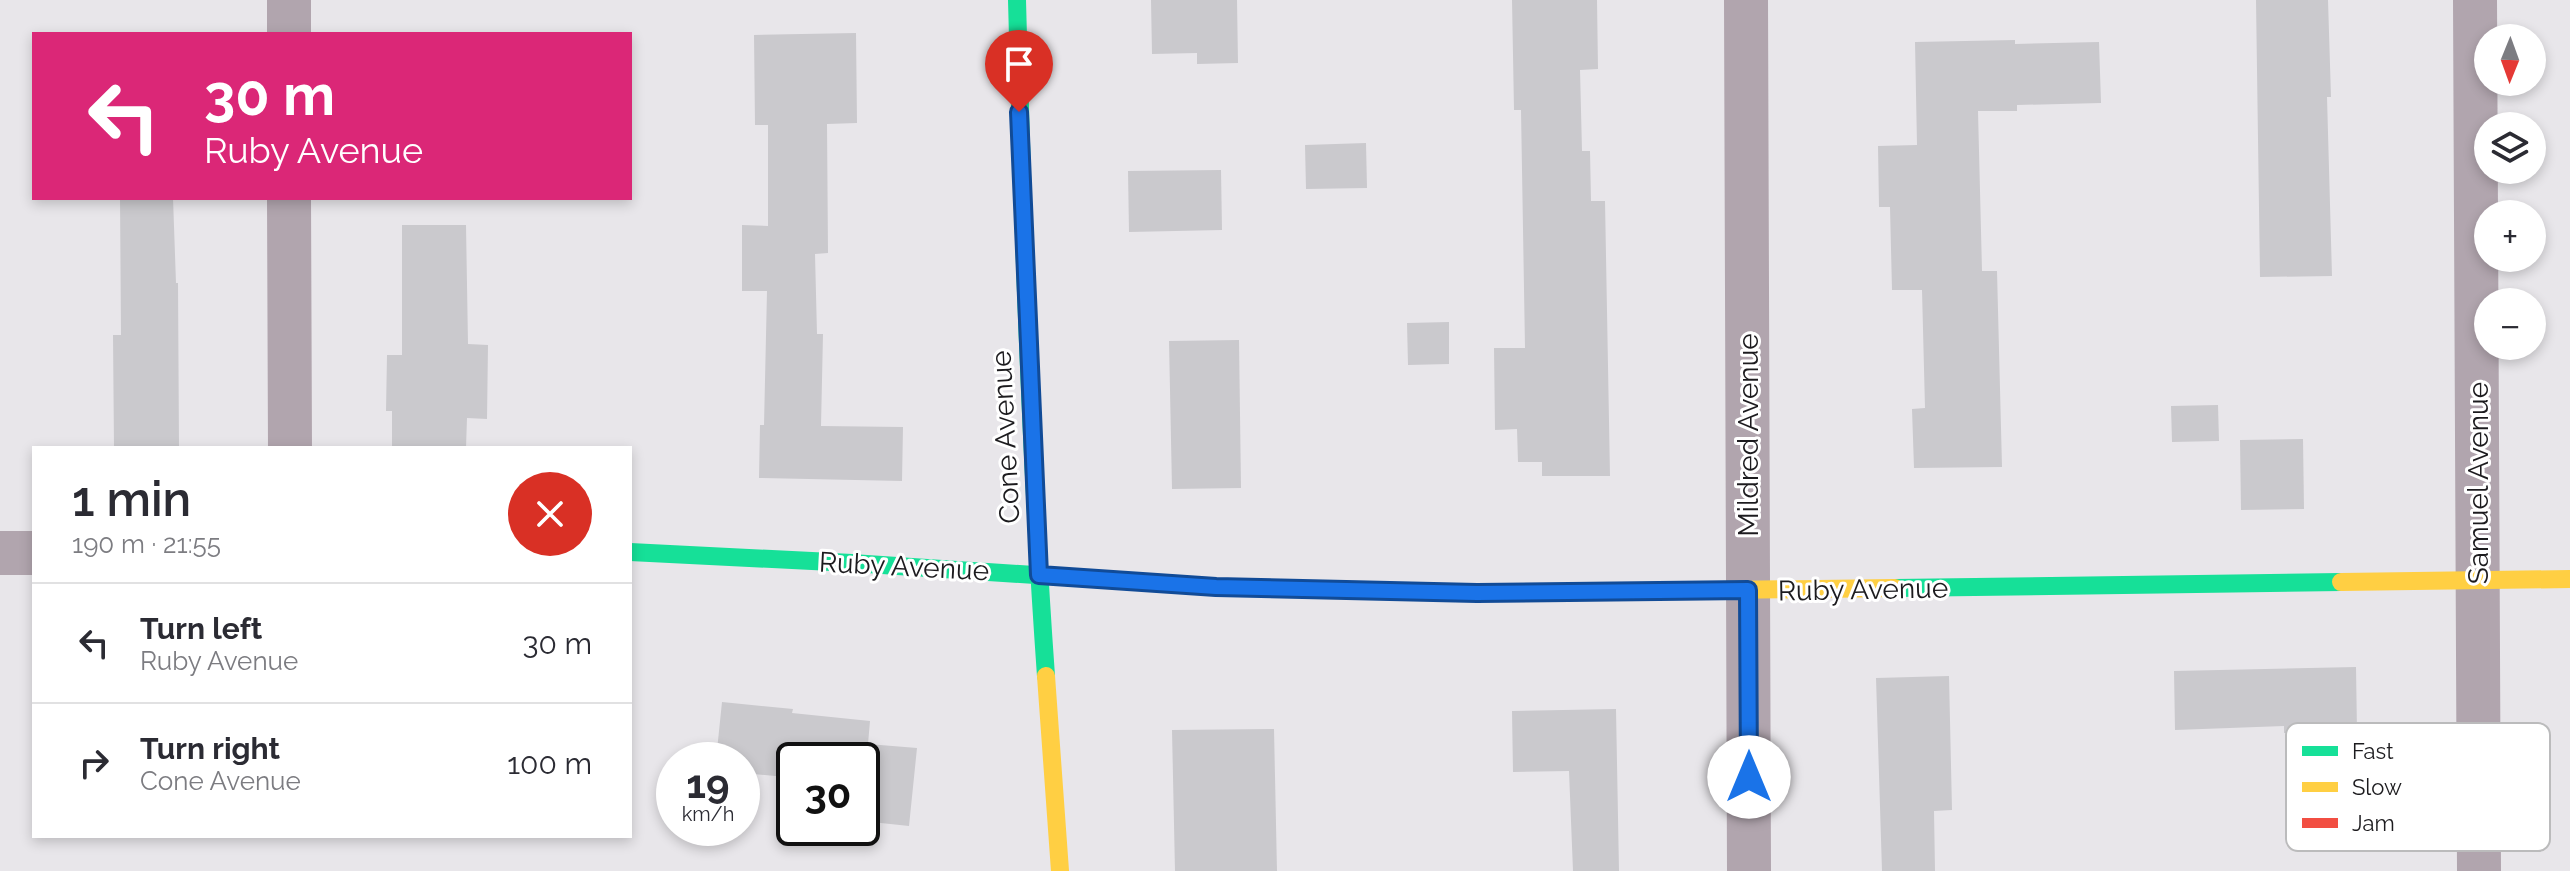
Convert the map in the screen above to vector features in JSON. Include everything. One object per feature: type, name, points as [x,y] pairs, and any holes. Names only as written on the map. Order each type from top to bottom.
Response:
[{"type":"street","points":[[289,0],[289,32]]},
{"type":"street","name":"Cone Avenue","points":[[1017,0],[1021,178],[1039,575],[1060,871]]},
{"type":"street","name":"Mildred Avenue","points":[[1746,0],[1749,871]]},
{"type":"street","name":"Samuel Avenue","points":[[2475,0],[2478,723]]},
{"type":"street","points":[[289,200],[290,446]]},
{"type":"street","name":"Ruby Avenue","points":[[632,552],[1231,588],[1477,593],[2570,579]]},
{"type":"street","points":[[0,553],[32,553]]},
{"type":"street","name":"Samuel Avenue","points":[[2479,851],[2479,871]]},
{"type":"building","points":[[1151,0],[1237,0],[1238,63],[1197,64],[1197,53],[1152,54]]},
{"type":"building","points":[[1512,0],[1597,0],[1598,69],[1580,70],[1582,151],[1590,151],[1591,201],[1605,201],[1610,476],[1542,476],[1542,462],[1518,462],[1517,429],[1495,430],[1494,348],[1525,348],[1521,110],[1514,110]]},
{"type":"building","points":[[2256,0],[2328,0],[2331,97],[2327,97],[2332,276],[2260,277]]},
{"type":"building","points":[[856,33],[857,123],[827,124],[828,253],[815,254],[817,334],[823,334],[821,426],[903,427],[902,481],[759,478],[760,425],[764,425],[767,291],[742,291],[742,225],[768,226],[768,125],[755,125],[754,35]]},
{"type":"building","points":[[2015,40],[2015,44],[2099,42],[2101,103],[2017,105],[2017,111],[1978,111],[1982,271],[1997,271],[2002,467],[1914,468],[1912,409],[1925,408],[1922,290],[1892,290],[1890,207],[1879,207],[1878,146],[1917,145],[1915,42]]},
{"type":"building","points":[[1366,143],[1367,188],[1306,189],[1305,145]]},
{"type":"building","points":[[1221,170],[1222,230],[1129,232],[1128,171]]},
{"type":"building","points":[[120,200],[173,200],[178,283],[179,446],[114,446],[113,335],[121,335]]},
{"type":"building","points":[[402,225],[466,225],[468,344],[488,345],[487,419],[467,418],[466,446],[392,446],[392,411],[386,411],[387,355],[402,355]]},
{"type":"building","points":[[1449,322],[1449,364],[1408,365],[1407,323]]},
{"type":"building","points":[[1239,340],[1241,488],[1172,489],[1169,341]]},
{"type":"building","points":[[2218,405],[2219,441],[2172,442],[2171,406]]},
{"type":"building","points":[[2303,439],[2304,509],[2241,510],[2240,440]]},
{"type":"building","points":[[2356,667],[2357,723],[2286,723],[2286,733],[2284,726],[2175,730],[2174,671]]},
{"type":"building","points":[[1949,676],[1952,810],[1934,811],[1935,871],[1882,871],[1876,678]]},
{"type":"building","points":[[722,702],[870,721],[868,742],[776,742],[776,776],[760,775],[760,742],[718,742]]},
{"type":"building","points":[[1616,709],[1619,871],[1573,871],[1569,771],[1513,772],[1512,711]]},
{"type":"building","points":[[1274,729],[1277,871],[1175,871],[1172,730]]},
{"type":"building","points":[[880,745],[917,748],[909,826],[880,823]]},
{"type":"traffic: fast","points":[[1017,0],[1031,423],[1046,676]]},
{"type":"traffic: fast","points":[[632,552],[1140,582]]},
{"type":"traffic: fast","points":[[1895,588],[2341,582]]},
{"type":"traffic: slow","points":[[2341,582],[2570,579]]},
{"type":"traffic: slow","points":[[1474,593],[1895,588]]},
{"type":"traffic: slow","points":[[1046,676],[1060,871]]},
{"type":"traffic: jam","points":[[1140,582],[1216,587],[1474,593]]},
{"type":"route","points":[[1019,112],[1039,575],[1216,587],[1477,593],[1748,590],[1749,777]]}]
